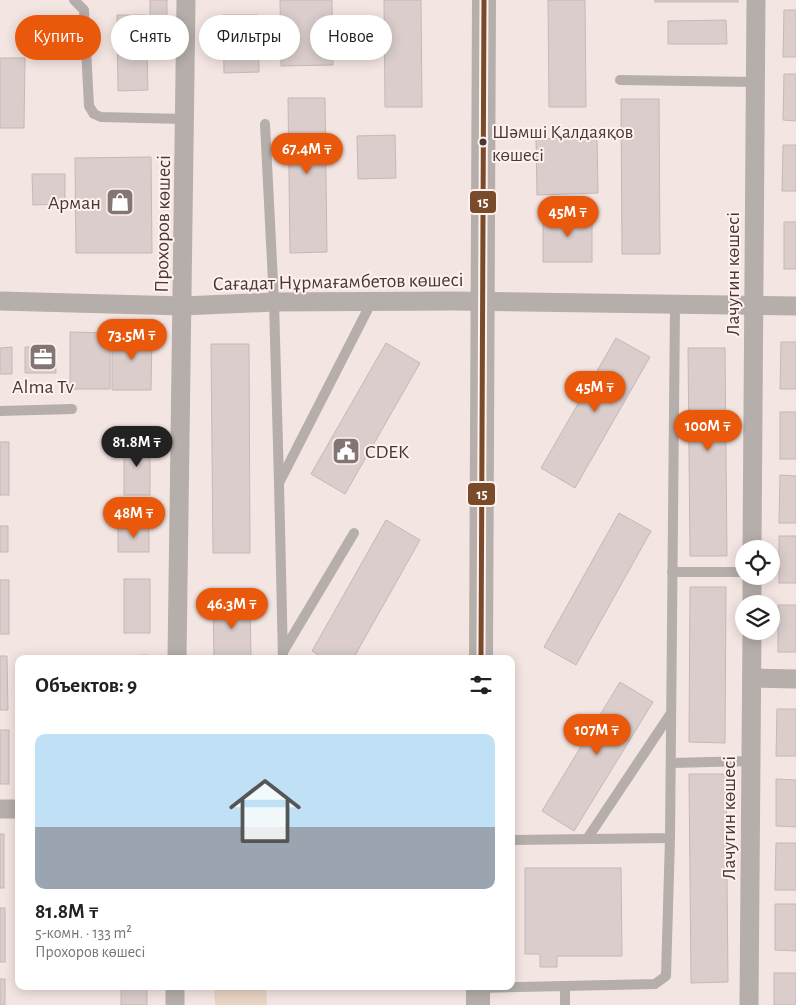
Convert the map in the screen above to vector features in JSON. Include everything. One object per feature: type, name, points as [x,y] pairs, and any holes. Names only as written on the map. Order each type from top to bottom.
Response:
[{"type":"street","name":"Прохоров көшесі","points":[[177,655],[186,0]]},
{"type":"street","points":[[480,655],[484,0]]},
{"type":"street","name":"Лачугин көшесі","points":[[752,540],[756,0]]},
{"type":"street","name":"Сағадат Нұрмағамбетов көшесі","points":[[0,301],[183,306],[274,302],[482,302],[796,306]]},
{"type":"street","name":"Лачугин көшесі","points":[[749,1005],[752,640]]},
{"type":"street","points":[[752,678],[796,679]]},
{"type":"street","points":[[0,809],[15,809]]},
{"type":"street","points":[[175,990],[175,1005]]},
{"type":"lane","points":[[74,0],[84,10],[89,106],[94,114],[102,117],[185,119]]},
{"type":"lane","points":[[620,80],[755,82]]},
{"type":"lane","points":[[265,124],[274,302],[283,655]]},
{"type":"lane","points":[[279,483],[371,302]]},
{"type":"lane","points":[[478,993],[565,986],[655,984],[666,976],[670,838],[675,305]]},
{"type":"lane","points":[[0,411],[72,409]]},
{"type":"lane","points":[[283,655],[354,533]]},
{"type":"lane","points":[[672,572],[735,572]]},
{"type":"lane","points":[[587,839],[671,713]]},
{"type":"lane","points":[[671,763],[751,761]]},
{"type":"lane","points":[[515,840],[670,838]]},
{"type":"lane","points":[[565,986],[565,1005]]},
{"type":"shaded area","points":[[214,990],[266,990],[267,1005],[215,1005]]},
{"type":"building","points":[[150,0],[167,0],[167,15],[150,15]]},
{"type":"building","points":[[280,0],[332,0],[332,15],[310,15],[310,60],[333,60],[333,65],[281,66],[281,60],[300,60],[300,15],[280,15]]},
{"type":"building","points":[[384,0],[421,0],[422,107],[385,107],[385,60],[392,60],[392,15],[384,15]]},
{"type":"building","points":[[548,0],[585,0],[586,107],[549,107]]},
{"type":"building","points":[[655,0],[738,0],[738,2],[655,2]]},
{"type":"building","points":[[784,10],[796,10],[796,57],[783,57]]},
{"type":"building","points":[[726,20],[727,44],[668,44],[668,21]]},
{"type":"building","points":[[0,58],[25,60],[24,128],[0,128]]},
{"type":"building","points":[[118,60],[147,60],[148,90],[118,91]]},
{"type":"building","points":[[224,60],[259,60],[259,72],[224,73]]},
{"type":"building","points":[[784,74],[796,74],[796,121],[783,120]]},
{"type":"building","points":[[288,98],[325,98],[327,252],[290,253]]},
{"type":"building","points":[[621,99],[659,99],[660,254],[622,254]]},
{"type":"building","points":[[395,135],[396,178],[358,179],[357,136]]},
{"type":"building","points":[[597,137],[598,193],[537,195],[536,139]]},
{"type":"building","points":[[783,145],[796,145],[796,191],[782,191]]},
{"type":"building","points":[[151,157],[152,253],[76,253],[75,158]]},
{"type":"building","points":[[32,174],[65,174],[65,204],[33,205]]},
{"type":"building","points":[[543,213],[592,213],[592,262],[543,262]]},
{"type":"building","points":[[784,222],[796,222],[796,269],[784,269]]},
{"type":"building","points":[[70,332],[110,333],[110,389],[70,389]]},
{"type":"building","points":[[112,333],[152,333],[151,390],[112,390]]},
{"type":"building","points":[[616,338],[650,357],[575,488],[541,468]]},
{"type":"building","points":[[781,342],[796,342],[796,389],[780,389]]},
{"type":"building","points":[[386,343],[420,363],[345,494],[311,474]]},
{"type":"building","points":[[211,344],[249,344],[250,553],[213,553]]},
{"type":"building","points":[[12,347],[12,374],[0,374],[0,348]]},
{"type":"building","points":[[25,347],[55,347],[56,373],[25,373]]},
{"type":"building","points":[[688,348],[725,348],[727,556],[690,556]]},
{"type":"building","points":[[780,412],[796,412],[796,459],[780,459]]},
{"type":"building","points":[[124,441],[150,441],[150,495],[124,495]]},
{"type":"building","points":[[0,442],[9,442],[9,495],[0,495]]},
{"type":"building","points":[[780,475],[796,476],[796,523],[779,523]]},
{"type":"building","points":[[619,513],[651,531],[576,665],[544,647]]},
{"type":"building","points":[[386,520],[420,540],[355,655],[318,655],[312,651]]},
{"type":"building","points":[[0,526],[8,526],[8,552],[0,552]]},
{"type":"building","points":[[118,526],[149,526],[149,552],[118,552]]},
{"type":"building","points":[[779,536],[796,536],[796,583],[780,583]]},
{"type":"building","points":[[124,579],[150,579],[150,633],[124,633]]},
{"type":"building","points":[[0,580],[9,580],[9,634],[0,634]]},
{"type":"building","points":[[690,587],[726,587],[725,743],[689,742]]},
{"type":"building","points":[[213,602],[250,602],[251,655],[214,655]]},
{"type":"building","points":[[780,605],[796,605],[796,652],[778,652]]},
{"type":"building","points":[[0,656],[7,656],[8,710],[0,710]]},
{"type":"building","points":[[620,682],[653,702],[574,831],[542,811]]},
{"type":"building","points":[[777,709],[796,709],[796,756],[776,756]]},
{"type":"building","points":[[0,730],[9,730],[9,784],[0,784]]},
{"type":"building","points":[[689,774],[726,774],[728,982],[691,983]]},
{"type":"building","points":[[776,779],[796,780],[796,827],[776,826]]},
{"type":"building","points":[[0,834],[4,834],[4,888],[0,888]]},
{"type":"building","points":[[776,843],[796,843],[796,890],[775,890]]},
{"type":"building","points":[[525,868],[621,868],[622,956],[557,956],[557,967],[540,967],[540,954],[525,954]]},
{"type":"building","points":[[775,904],[796,904],[796,951],[775,950]]},
{"type":"building","points":[[0,908],[5,908],[5,962],[0,962]]},
{"type":"building","points":[[774,973],[796,973],[796,1005],[774,1005]]},
{"type":"building","points":[[0,979],[5,979],[5,1005],[0,1005]]},
{"type":"building","points":[[121,990],[147,990],[147,1005],[121,1005]]},
{"type":"transit line","name":"15","points":[[481,655],[484,0]]},
{"type":"place","name":"Шәмші Қалдаяқов көшесі","points":[[483,142]]},
{"type":"place","name":"Арман","points":[[120,202]]},
{"type":"place","name":"Alma Tv","points":[[43,357]]},
{"type":"place","name":"CDEK","points":[[346,451]]}]
